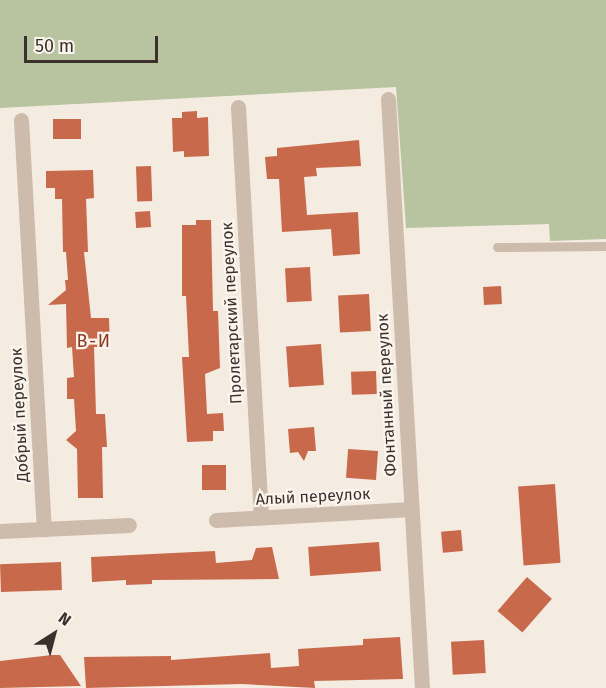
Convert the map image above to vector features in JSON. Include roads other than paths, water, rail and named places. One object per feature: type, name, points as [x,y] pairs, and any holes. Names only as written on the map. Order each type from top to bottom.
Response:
[{"type":"street","name":"Фонтанный переулок","points":[[388,99],[422,688]]},
{"type":"street","name":"Пролетарский переулок","points":[[238,108],[261,518]]},
{"type":"street","name":"Добрый переулок","points":[[21,120],[44,529]]},
{"type":"street","name":"Алый переулок","points":[[216,520],[412,509]]},
{"type":"street","points":[[0,531],[129,525]]},
{"type":"lane","points":[[497,248],[606,246]]},
{"type":"district","name":"В-И","points":[[94,341]]}]
